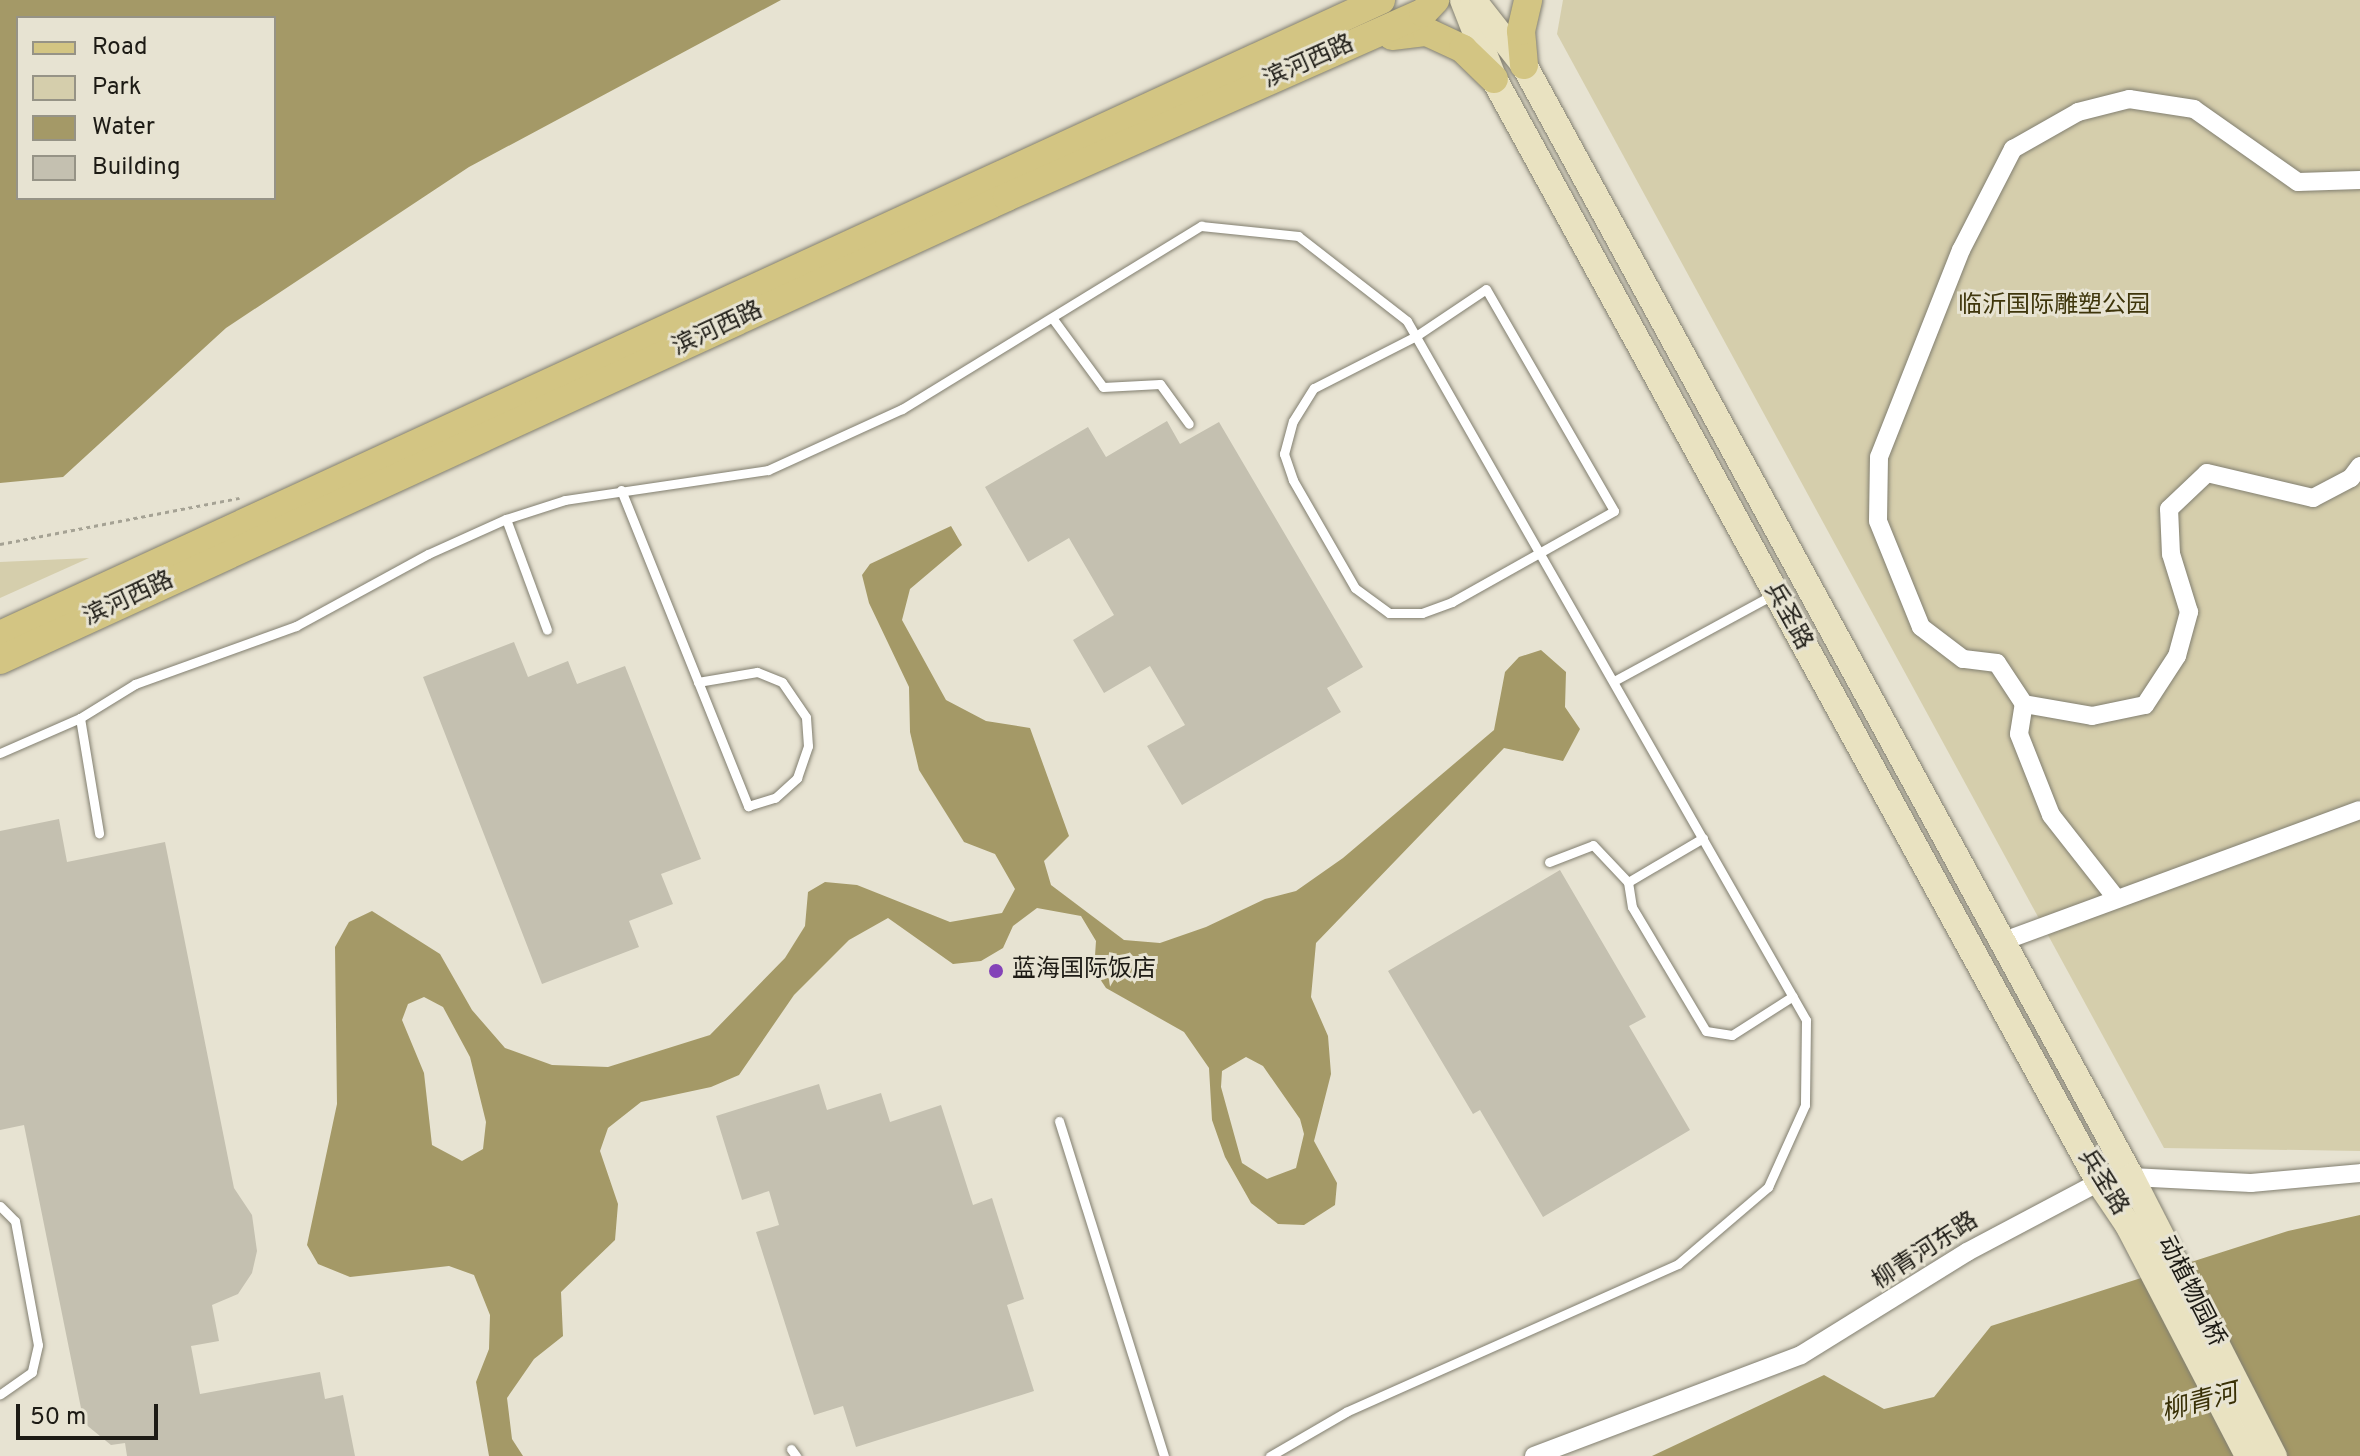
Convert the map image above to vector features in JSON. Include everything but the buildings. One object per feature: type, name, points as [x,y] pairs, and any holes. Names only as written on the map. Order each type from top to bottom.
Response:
[{"type":"main road","name":"滨河西路","points":[[0,635],[1381,0]]},
{"type":"main road","name":"滨河西路","points":[[0,660],[1423,13],[1435,0]]},
{"type":"main road","name":"兵圣路","points":[[1463,0],[1494,79],[2099,1182],[2139,1219]]},
{"type":"main road","name":"兵圣路","points":[[1473,0],[1524,65],[2131,1177],[2139,1219]]},
{"type":"main road","points":[[1524,65],[1521,31],[1528,0]]},
{"type":"main road","points":[[1360,41],[1427,32],[1463,49],[1494,79]]},
{"type":"main road","name":"动植物园桥","points":[[2139,1219],[2248,1456]]},
{"type":"main road","name":"动植物园桥","points":[[2139,1219],[2274,1456]]},
{"type":"street","points":[[2116,898],[2051,815],[2030,774],[2019,734],[2024,704],[1997,663],[1963,659],[1921,627],[1878,521],[1879,457],[1961,250],[2013,149],[2078,112],[2129,99],[2194,109],[2298,182],[2360,180]]},
{"type":"street","points":[[2024,704],[2092,716],[2145,705],[2177,656],[2189,612],[2171,554],[2169,509],[2207,473],[2313,498],[2351,478],[2360,466]]},
{"type":"street","points":[[2001,942],[2360,810]]},
{"type":"street","name":"柳青河东路","points":[[1534,1456],[1801,1355],[1967,1252],[2099,1182],[2131,1177],[2251,1183],[2360,1173]]},
{"type":"lane","points":[[0,753],[80,718],[135,684],[296,626],[428,554],[506,519],[621,490],[768,470],[902,409],[1201,226],[1298,236],[1407,321],[1416,336],[1806,1020],[1805,1105],[1768,1187],[1678,1264],[1346,1412],[1270,1456]]},
{"type":"lane","points":[[1486,289],[1614,511],[1542,555],[1452,602],[1422,613],[1389,613],[1355,588],[1309,507],[1284,454],[1293,421],[1314,388],[1416,336],[1486,289]]},
{"type":"lane","points":[[1053,319],[1103,387],[1160,384],[1189,424]]},
{"type":"lane","points":[[621,490],[698,682],[748,806],[775,798],[797,778],[808,746],[806,717],[782,682],[757,672],[698,682]]},
{"type":"lane","points":[[506,519],[547,630]]},
{"type":"lane","points":[[1614,681],[1774,594]]},
{"type":"lane","points":[[80,718],[99,833]]},
{"type":"lane","points":[[1628,882],[1703,838]]},
{"type":"lane","points":[[1549,862],[1593,845],[1628,882],[1632,907],[1706,1031],[1732,1035],[1793,996]]},
{"type":"lane","points":[[1059,1121],[1164,1456]]},
{"type":"lane","points":[[0,1206],[15,1221],[38,1345],[32,1372],[0,1394]]},
{"type":"path","points":[[0,544],[248,497]]},
{"type":"green space","name":"临沂国际雕塑公园","points":[[1563,0],[2360,0],[2360,1151],[2164,1148],[1557,34]]},
{"type":"green space","points":[[89,558],[0,598],[0,562]]},
{"type":"water","points":[[0,0],[781,0],[469,167],[226,328],[63,477],[0,483]]},
{"type":"water","points":[[951,526],[962,545],[910,589],[902,620],[946,700],[986,721],[1030,728],[1069,836],[1044,861],[1051,885],[1124,940],[1160,943],[1206,927],[1265,899],[1296,891],[1343,858],[1494,730],[1505,672],[1519,657],[1541,650],[1566,672],[1565,707],[1580,729],[1563,761],[1504,748],[1316,943],[1311,997],[1328,1036],[1331,1074],[1314,1141],[1337,1183],[1335,1205],[1304,1225],[1278,1224],[1251,1203],[1225,1157],[1212,1120],[1209,1068],[1184,1032],[1106,988],[1094,970],[1096,941],[1081,916],[1037,908],[1013,926],[1003,948],[981,961],[953,964],[888,918],[849,940],[794,995],[739,1075],[711,1087],[641,1102],[608,1128],[600,1151],[618,1204],[615,1240],[561,1292],[563,1336],[534,1359],[507,1398],[512,1439],[523,1456],[489,1456],[476,1382],[489,1349],[490,1315],[474,1275],[449,1266],[350,1277],[318,1264],[307,1245],[337,1104],[335,947],[349,922],[372,911],[440,954],[472,1010],[505,1048],[552,1065],[608,1067],[710,1035],[785,958],[805,926],[808,892],[825,882],[857,885],[950,922],[1002,913],[1015,889],[995,854],[964,842],[919,770],[910,732],[909,687],[869,603],[862,575],[870,564]],"holes":[[[424,997],[443,1007],[470,1057],[486,1122],[483,1149],[462,1161],[432,1145],[424,1073],[402,1020],[408,1004]],[[1246,1057],[1263,1066],[1300,1119],[1304,1134],[1296,1168],[1267,1179],[1242,1163],[1221,1087],[1222,1071]]]},
{"type":"water","name":"柳青河","points":[[2360,1215],[2360,1456],[1652,1456],[1824,1375],[1884,1409],[1934,1397],[1991,1326],[2288,1231]]},
{"type":"place","name":"蓝海国际饭店","points":[[996,971]]}]
